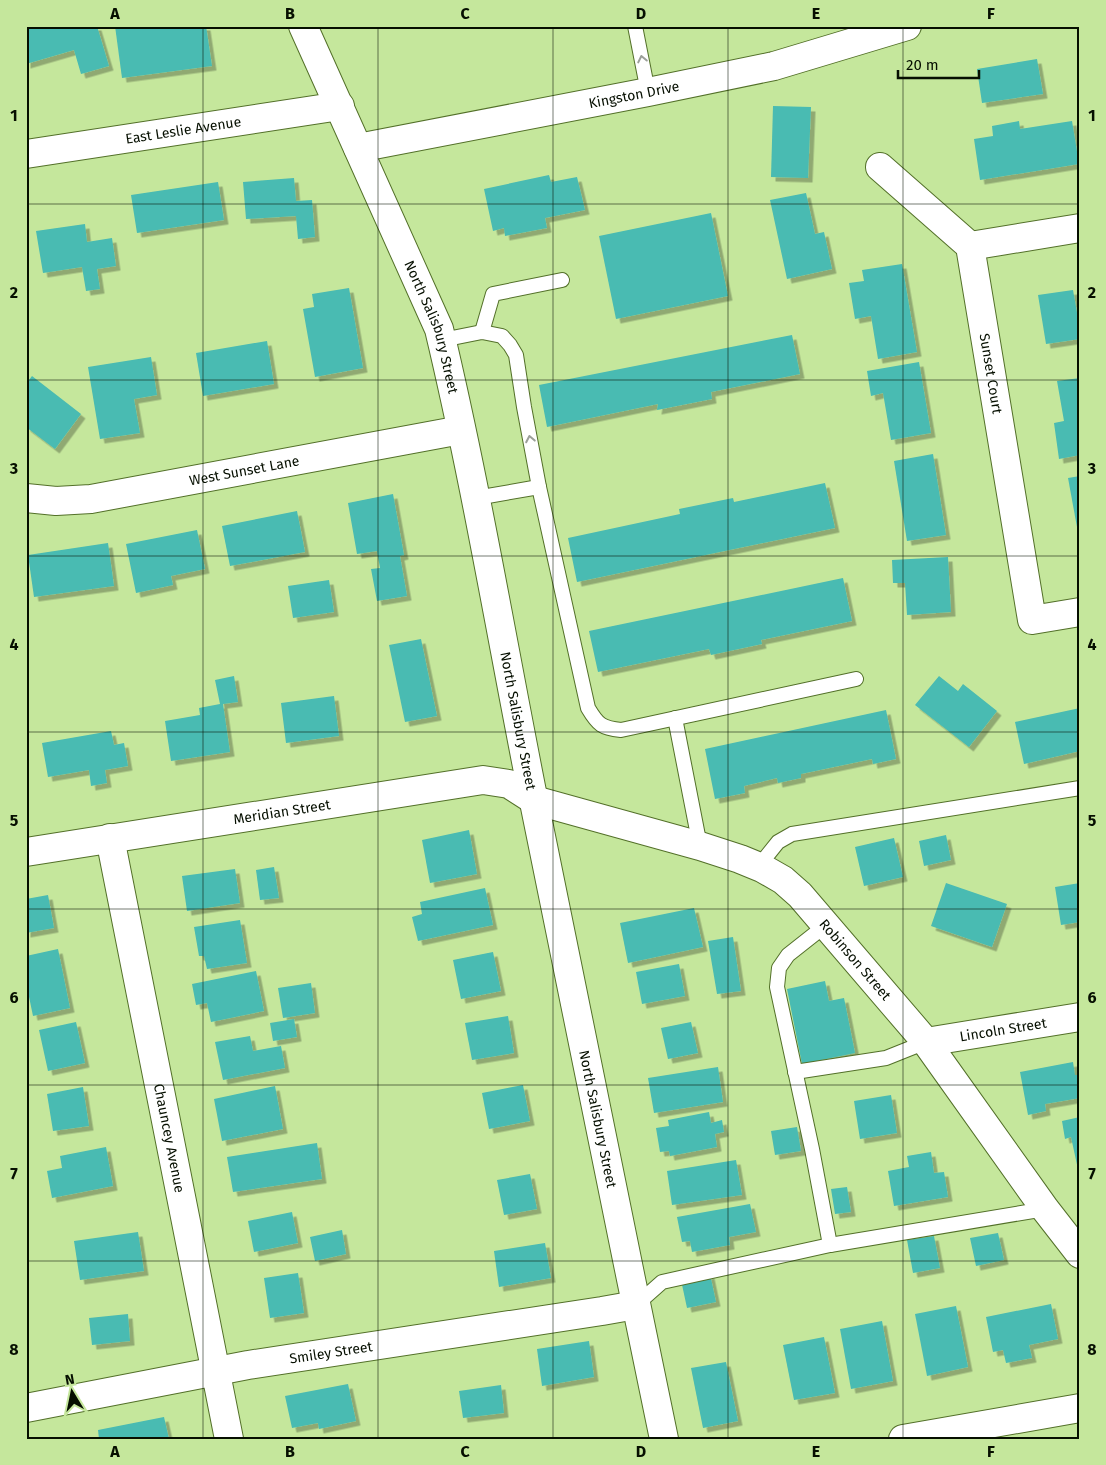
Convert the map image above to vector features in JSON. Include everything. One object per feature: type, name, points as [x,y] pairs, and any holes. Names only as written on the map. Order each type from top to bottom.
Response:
[{"type":"street","name":"North Salisbury Street","points":[[304,26],[439,329],[442,340],[476,498],[534,800],[664,1439]]},
{"type":"street","name":"Kingston Drive","points":[[358,148],[774,66],[907,26]]},
{"type":"street","name":"East Leslie Avenue","points":[[26,154],[340,106]]},
{"type":"street","points":[[880,166],[970,246],[1080,228]]},
{"type":"street","name":"Sunset Court","points":[[970,246],[1032,620],[1080,612]]},
{"type":"street","name":"West Sunset Lane","points":[[26,498],[56,501],[92,499],[461,430]]},
{"type":"street","name":"Meridian Street","points":[[26,852],[483,780],[509,784],[534,800]]},
{"type":"street","name":"Robinson Street","points":[[534,800],[700,846],[758,866],[783,880],[800,895],[926,1042],[1045,1209],[1080,1254]]},
{"type":"street","name":"Chauncey Avenue","points":[[110,838],[229,1439]]},
{"type":"street","name":"Lincoln Street","points":[[926,1042],[1080,1017]]},
{"type":"street","name":"Smiley Street","points":[[26,1408],[215,1371],[602,1311],[636,1304]]},
{"type":"street","points":[[903,1439],[1080,1408]]},
{"type":"lane","points":[[635,26],[648,92]]},
{"type":"lane","points":[[482,332],[493,294],[562,280]]},
{"type":"lane","points":[[442,340],[482,332],[502,336],[516,355],[539,487],[571,624],[588,708],[594,720],[606,728],[621,730],[856,679]]},
{"type":"lane","points":[[476,498],[539,487]]},
{"type":"lane","points":[[675,718],[700,846]]},
{"type":"lane","points":[[758,866],[778,842],[792,834],[1080,788]]},
{"type":"lane","points":[[826,925],[788,955],[779,968],[777,987],[830,1245]]},
{"type":"lane","points":[[795,1072],[886,1058],[926,1042]]},
{"type":"lane","points":[[636,1304],[662,1282],[830,1245],[1045,1209]]},
{"type":"building","points":[[26,26],[97,26],[109,66],[81,74],[74,50],[26,64]]},
{"type":"building","points":[[115,26],[206,26],[212,66],[122,78]]},
{"type":"building","points":[[1037,59],[1043,94],[982,103],[977,69]]},
{"type":"building","points":[[773,106],[811,107],[808,178],[771,177]]},
{"type":"building","points":[[1019,121],[1020,129],[1072,121],[1079,164],[980,180],[974,139],[993,136],[992,126]]},
{"type":"building","points":[[549,175],[551,182],[577,177],[585,210],[545,218],[547,228],[505,236],[504,228],[493,231],[484,189]]},
{"type":"building","points":[[294,178],[296,201],[312,200],[315,237],[298,239],[296,216],[246,219],[243,182]]},
{"type":"building","points":[[218,182],[224,220],[137,233],[131,195]]},
{"type":"building","points":[[806,193],[815,234],[824,232],[832,269],[787,279],[770,200]]},
{"type":"building","points":[[711,213],[728,296],[616,319],[599,236]]},
{"type":"building","points":[[85,224],[87,242],[112,238],[116,266],[97,269],[100,289],[86,291],[82,267],[43,273],[36,231]]},
{"type":"building","points":[[902,264],[917,352],[878,359],[871,316],[855,319],[849,283],[864,281],[862,270]]},
{"type":"building","points":[[349,288],[363,368],[315,377],[303,309],[314,307],[312,294]]},
{"type":"building","points":[[1073,290],[1080,339],[1046,344],[1038,295]]},
{"type":"building","points":[[792,335],[800,374],[711,392],[712,399],[657,410],[658,404],[547,427],[539,385]]},
{"type":"building","points":[[267,341],[274,384],[203,396],[196,353]]},
{"type":"building","points":[[151,357],[157,395],[134,399],[140,433],[100,439],[88,367]]},
{"type":"building","points":[[919,362],[931,433],[891,440],[883,393],[871,396],[867,371]]},
{"type":"building","points":[[32,376],[81,414],[55,449],[26,427],[26,384]]},
{"type":"building","points":[[1080,378],[1080,455],[1059,459],[1054,423],[1064,421],[1057,381]]},
{"type":"building","points":[[933,454],[946,535],[907,541],[894,461]]},
{"type":"building","points":[[1080,476],[1080,538],[1079,538],[1068,478]]},
{"type":"building","points":[[825,483],[835,528],[577,582],[568,538],[680,514],[679,509],[733,498],[734,502]]},
{"type":"building","points":[[393,494],[404,555],[400,556],[407,596],[377,601],[371,569],[380,568],[377,551],[357,554],[348,503]]},
{"type":"building","points":[[297,511],[305,552],[230,566],[222,526]]},
{"type":"building","points":[[197,530],[205,569],[171,576],[173,585],[136,593],[126,544]]},
{"type":"building","points":[[108,543],[114,586],[34,597],[28,555]]},
{"type":"building","points":[[948,557],[951,612],[907,615],[905,583],[893,583],[892,560]]},
{"type":"building","points":[[843,578],[852,621],[761,640],[762,644],[711,655],[709,649],[598,672],[589,631]]},
{"type":"building","points":[[329,580],[334,612],[293,618],[288,586]]},
{"type":"building","points":[[421,639],[437,716],[405,722],[389,645]]},
{"type":"building","points":[[234,676],[238,702],[223,704],[230,752],[171,761],[165,721],[200,715],[199,708],[220,704],[215,680]]},
{"type":"building","points":[[939,676],[958,691],[963,684],[997,711],[969,747],[915,705]]},
{"type":"building","points":[[334,696],[339,736],[286,743],[281,703]]},
{"type":"building","points":[[1080,708],[1080,751],[1024,764],[1015,722]]},
{"type":"building","points":[[886,710],[896,759],[873,764],[872,759],[801,774],[801,778],[778,783],[777,778],[744,786],[745,793],[715,799],[705,749]]},
{"type":"building","points":[[111,731],[114,745],[124,743],[128,766],[105,770],[107,783],[91,786],[89,770],[48,777],[42,743]]},
{"type":"building","points":[[469,830],[477,874],[430,883],[422,840]]},
{"type":"building","points":[[946,835],[951,860],[924,866],[919,841]]},
{"type":"building","points":[[894,838],[903,877],[864,886],[855,847]]},
{"type":"building","points":[[274,867],[279,898],[260,900],[256,870]]},
{"type":"building","points":[[235,869],[240,903],[187,911],[182,876]]},
{"type":"building","points":[[946,883],[1007,904],[992,947],[931,926]]},
{"type":"building","points":[[1080,883],[1080,922],[1061,925],[1055,887]]},
{"type":"building","points":[[485,888],[493,925],[418,941],[412,917],[422,914],[420,902]]},
{"type":"building","points":[[48,895],[54,928],[26,933],[26,899]]},
{"type":"building","points":[[694,908],[703,947],[628,963],[620,923]]},
{"type":"building","points":[[240,920],[247,963],[207,969],[204,956],[199,956],[194,927]]},
{"type":"building","points":[[733,937],[741,991],[717,994],[708,941]]},
{"type":"building","points":[[58,949],[70,1008],[33,1016],[28,992],[26,992],[26,956]]},
{"type":"building","points":[[493,952],[501,991],[461,999],[453,960]]},
{"type":"building","points":[[679,964],[685,996],[642,1004],[636,972]]},
{"type":"building","points":[[256,971],[264,1011],[211,1022],[207,1003],[196,1005],[192,984]]},
{"type":"building","points":[[825,981],[829,1001],[844,998],[855,1053],[802,1064],[787,989]]},
{"type":"building","points":[[311,983],[315,1013],[283,1018],[278,988]]},
{"type":"building","points":[[508,1016],[514,1053],[472,1060],[465,1023]]},
{"type":"building","points":[[294,1019],[297,1037],[273,1041],[270,1023]]},
{"type":"building","points":[[76,1022],[85,1063],[48,1071],[39,1030]]},
{"type":"building","points":[[691,1022],[698,1053],[668,1059],[661,1028]]},
{"type":"building","points":[[250,1036],[253,1051],[281,1046],[285,1068],[223,1080],[215,1042]]},
{"type":"building","points":[[1073,1062],[1075,1075],[1080,1075],[1080,1098],[1045,1104],[1046,1111],[1028,1115],[1020,1072]]},
{"type":"building","points":[[718,1067],[723,1102],[654,1113],[648,1078]]},
{"type":"building","points":[[523,1085],[530,1121],[489,1129],[482,1093]]},
{"type":"building","points":[[275,1086],[283,1129],[222,1141],[214,1099]]},
{"type":"building","points":[[83,1087],[89,1126],[53,1131],[47,1094]]},
{"type":"building","points":[[891,1095],[897,1133],[860,1139],[854,1101]]},
{"type":"building","points":[[709,1112],[711,1123],[722,1120],[724,1132],[715,1134],[717,1147],[670,1156],[669,1151],[660,1152],[656,1128],[669,1126],[668,1120]]},
{"type":"building","points":[[1080,1117],[1079,1174],[1071,1137],[1065,1139],[1062,1121]]},
{"type":"building","points":[[797,1127],[801,1151],[775,1155],[771,1131]]},
{"type":"building","points":[[317,1143],[322,1179],[233,1192],[227,1157]]},
{"type":"building","points":[[106,1147],[113,1186],[52,1198],[47,1171],[62,1168],[60,1156]]},
{"type":"building","points":[[931,1152],[934,1173],[944,1172],[948,1197],[894,1206],[888,1171],[909,1167],[907,1156]]},
{"type":"building","points":[[736,1160],[742,1195],[672,1205],[667,1171]]},
{"type":"building","points":[[530,1174],[537,1209],[504,1215],[497,1180]]},
{"type":"building","points":[[847,1187],[851,1212],[835,1214],[831,1189]]},
{"type":"building","points":[[750,1204],[756,1232],[729,1237],[730,1245],[692,1252],[690,1241],[682,1242],[677,1217]]},
{"type":"building","points":[[292,1212],[298,1243],[254,1252],[248,1221]]},
{"type":"building","points":[[342,1230],[346,1254],[315,1261],[310,1237]]},
{"type":"building","points":[[138,1232],[144,1271],[80,1280],[74,1241]]},
{"type":"building","points":[[998,1233],[1004,1260],[976,1266],[970,1238]]},
{"type":"building","points":[[934,1236],[940,1268],[913,1273],[907,1240]]},
{"type":"building","points":[[545,1243],[551,1278],[499,1287],[494,1251]]},
{"type":"building","points":[[298,1273],[304,1313],[270,1318],[264,1278]]},
{"type":"building","points":[[710,1274],[716,1302],[687,1308],[681,1280]]},
{"type":"building","points":[[1051,1304],[1058,1339],[1029,1345],[1032,1358],[1006,1363],[1003,1350],[993,1352],[986,1317]]},
{"type":"building","points":[[956,1306],[968,1367],[927,1376],[915,1314]]},
{"type":"building","points":[[128,1314],[130,1341],[92,1345],[89,1318]]},
{"type":"building","points":[[882,1321],[893,1381],[851,1389],[840,1329]]},
{"type":"building","points":[[824,1337],[835,1393],[794,1400],[783,1345]]},
{"type":"building","points":[[589,1341],[594,1377],[542,1386],[537,1349]]},
{"type":"building","points":[[726,1362],[738,1421],[703,1428],[691,1368]]},
{"type":"building","points":[[348,1384],[356,1421],[319,1429],[318,1423],[292,1428],[285,1396]]},
{"type":"building","points":[[501,1385],[504,1413],[463,1418],[459,1391]]},
{"type":"building","points":[[164,1417],[169,1439],[99,1439],[98,1430]]}]
